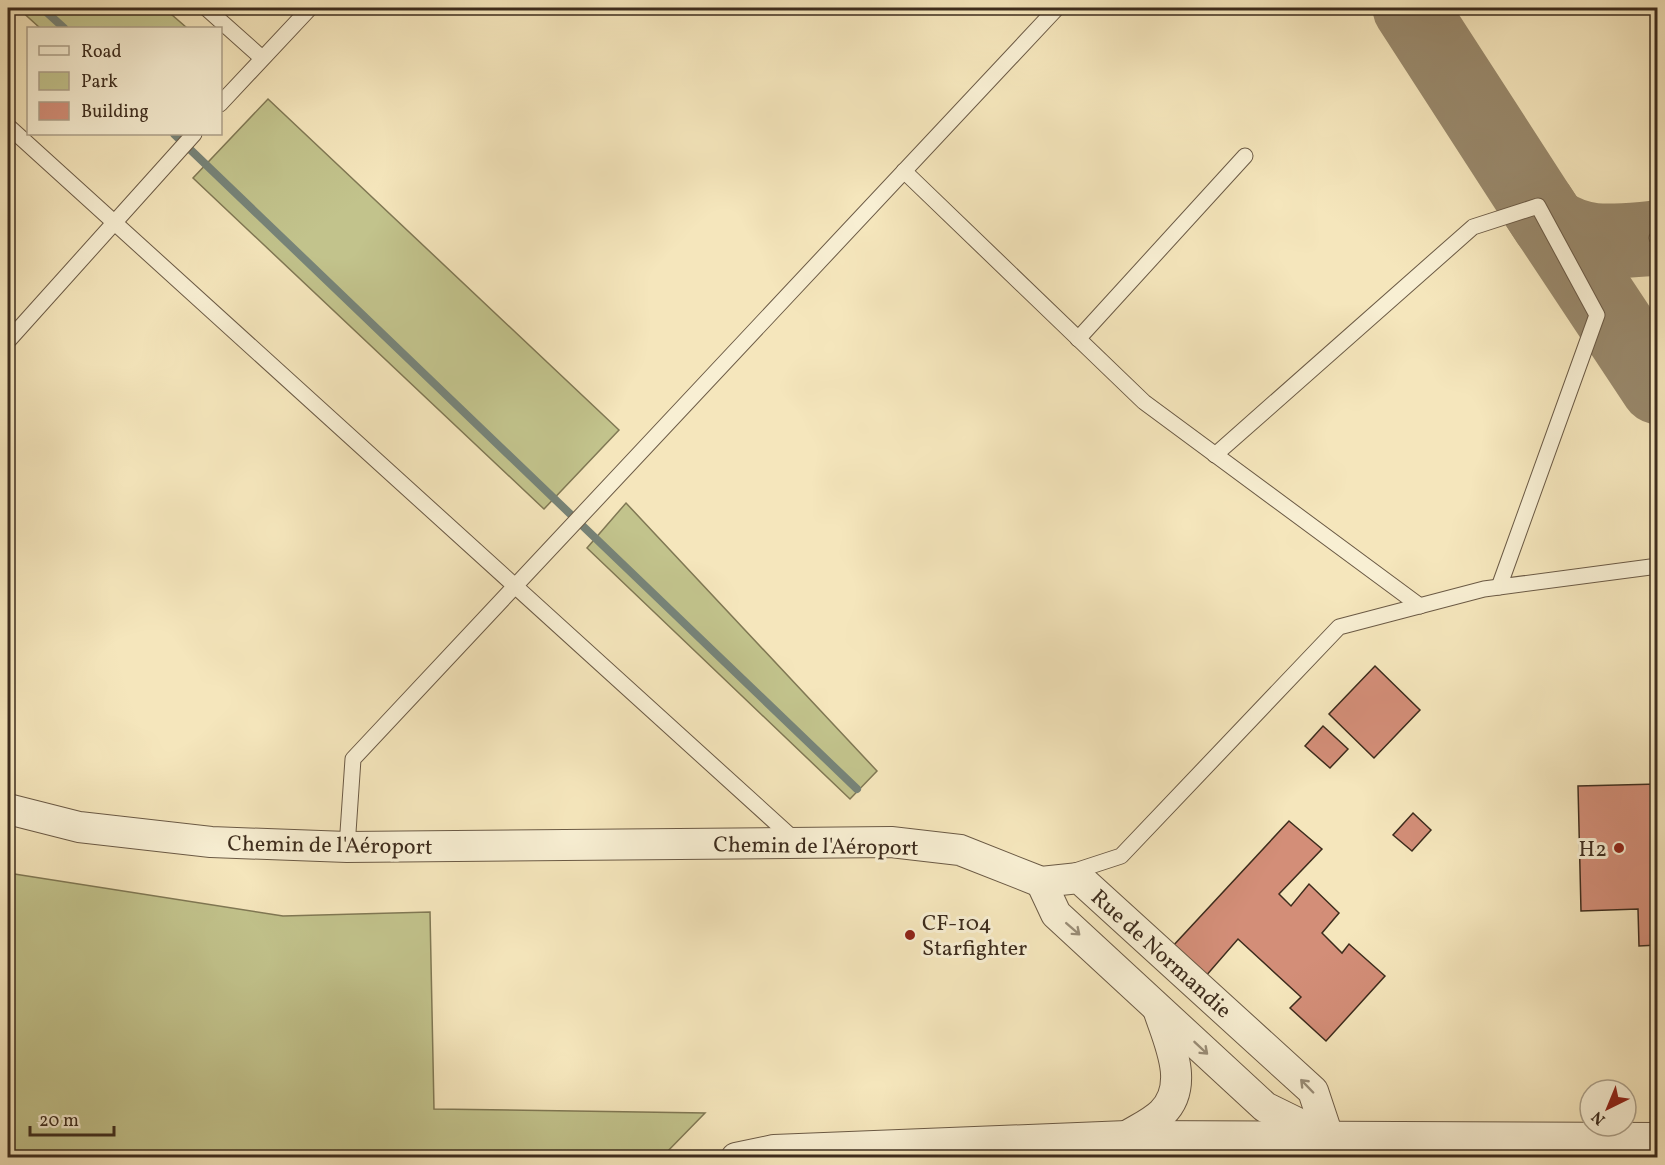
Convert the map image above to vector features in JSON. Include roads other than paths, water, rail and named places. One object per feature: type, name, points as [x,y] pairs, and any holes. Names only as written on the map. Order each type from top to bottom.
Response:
[{"type":"street","name":"Chemin de l'Aéroport","points":[[8,809],[80,827],[211,842],[347,847],[891,842],[960,850],[1041,882]]},
{"type":"street","name":"Rue de Normandie","points":[[1134,985],[1056,914],[1041,882],[1079,878],[1313,1091],[1339,1148]]},
{"type":"street","points":[[1127,1136],[1163,1113],[1174,1094],[1177,1067],[1158,1008],[1134,985],[1163,955]]},
{"type":"street","name":"Rue de Normandie","points":[[1158,1008],[1265,1107],[1339,1148]]},
{"type":"street","points":[[736,1158],[774,1150],[1127,1136],[1339,1148],[1658,1138]]},
{"type":"lane","points":[[206,8],[262,58]]},
{"type":"lane","points":[[222,102],[310,8]]},
{"type":"lane","points":[[347,847],[353,759],[1057,8]]},
{"type":"lane","points":[[8,126],[798,843]]},
{"type":"lane","points":[[8,341],[193,135]]},
{"type":"lane","points":[[1078,339],[1245,156]]},
{"type":"lane","points":[[904,171],[1144,402],[1420,606]]},
{"type":"lane","points":[[1215,455],[1473,227],[1538,206],[1597,315],[1499,587]]},
{"type":"lane","points":[[1041,882],[1121,856],[1339,627],[1499,587],[1658,567]]},
{"type":"waterway","points":[[42,8],[63,27]]},
{"type":"waterway","points":[[175,135],[857,789]]},
{"type":"place","name":"H2","points":[[1619,848]]},
{"type":"place","name":"CF-104 Starfighter","points":[[910,935]]}]
